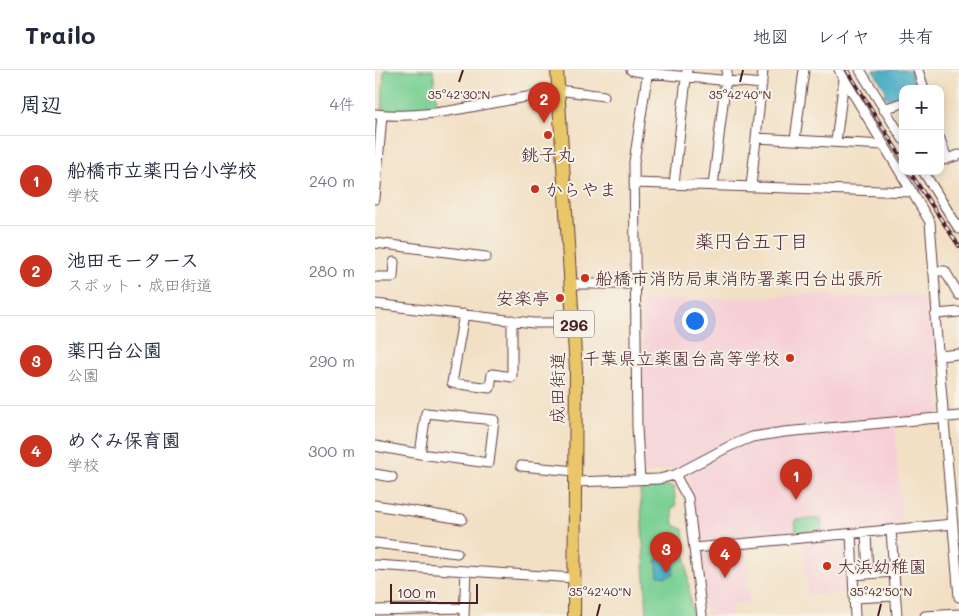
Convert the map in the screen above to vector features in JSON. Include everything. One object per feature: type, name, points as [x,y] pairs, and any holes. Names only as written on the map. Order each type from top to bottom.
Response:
[{"type":"highway","name":"成田街道","points":[[557,70],[576,370],[573,616]]},
{"type":"street","points":[[631,70],[686,73],[726,81],[762,84]]},
{"type":"street","points":[[713,186],[727,70]]},
{"type":"street","points":[[751,187],[763,70]]},
{"type":"street","points":[[795,140],[803,70]]},
{"type":"street","points":[[839,70],[913,192],[929,222],[944,418],[955,498],[953,524],[959,596]]},
{"type":"street","points":[[860,70],[899,133]]},
{"type":"street","points":[[919,70],[923,85]]},
{"type":"street","points":[[640,480],[637,427],[634,162],[647,72]]},
{"type":"street","points":[[674,184],[686,73]]},
{"type":"street","points":[[836,142],[844,79]]},
{"type":"street","points":[[375,199],[379,115],[403,116],[439,113],[558,91],[604,96]]},
{"type":"street","points":[[883,109],[899,104]]},
{"type":"street","points":[[756,138],[884,145]]},
{"type":"street","points":[[944,160],[959,155]]},
{"type":"street","points":[[925,175],[959,229]]},
{"type":"street","points":[[635,183],[913,192]]},
{"type":"street","points":[[375,243],[486,257]]},
{"type":"street","points":[[375,277],[393,278],[394,262]]},
{"type":"street","points":[[933,271],[945,271],[959,295]]},
{"type":"street","points":[[571,284],[636,284]]},
{"type":"street","points":[[375,304],[511,320],[574,323]]},
{"type":"street","points":[[937,314],[959,312]]},
{"type":"street","points":[[464,314],[451,383],[489,388],[492,374],[512,377],[511,320]]},
{"type":"street","points":[[939,356],[959,354]]},
{"type":"street","points":[[375,446],[420,454],[489,463],[494,420],[426,413],[420,454]]},
{"type":"street","points":[[521,466],[575,477],[659,479],[675,475],[707,457],[756,436],[959,416]]},
{"type":"street","points":[[375,474],[392,477]]},
{"type":"street","points":[[675,475],[688,498],[702,616]]},
{"type":"street","points":[[375,505],[462,519]]},
{"type":"street","points":[[694,548],[953,524]]},
{"type":"street","points":[[891,530],[897,616]]},
{"type":"street","points":[[866,532],[868,574]]},
{"type":"street","points":[[851,534],[855,616]]},
{"type":"street","points":[[375,543],[457,553]]},
{"type":"street","points":[[443,570],[444,551]]},
{"type":"street","points":[[375,566],[574,578]]},
{"type":"street","points":[[375,610],[464,612],[466,571]]},
{"type":"street","points":[[853,575],[894,572]]},
{"type":"street","points":[[854,598],[895,596]]},
{"type":"street","points":[[925,616],[959,614]]},
{"type":"shaded area","name":"千葉県立薬園台高等学校","points":[[832,294],[833,298],[910,294],[932,299],[941,414],[783,428],[682,467],[644,473],[642,301]]},
{"type":"shaded area","points":[[895,425],[902,526],[701,545],[697,540],[689,474],[691,470],[732,449],[753,441],[785,435]]},
{"type":"shaded area","name":"大浜幼稚園","points":[[847,536],[851,592],[808,596],[802,540]]},
{"type":"shaded area","points":[[745,546],[750,602],[732,604],[733,615],[706,616],[698,554],[701,550]]},
{"type":"green space","points":[[384,70],[433,70],[438,111],[382,114]]},
{"type":"green space","points":[[664,485],[674,487],[676,506],[672,508],[674,525],[683,529],[692,616],[647,616],[640,489],[642,486]]},
{"type":"green space","points":[[821,518],[822,530],[796,533],[795,520]]},
{"type":"water","points":[[873,70],[910,70],[915,85],[899,85],[899,96],[888,99],[883,95],[886,91]]},
{"type":"water","points":[[664,555],[672,558],[674,574],[666,577],[658,576],[656,560]]},
{"type":"railway","points":[[847,70],[899,154]]},
{"type":"railway","points":[[912,175],[959,246]]},
{"type":"place","name":"池田モータース","points":[[544,123]]},
{"type":"place","name":"銚子丸","points":[[548,135]]},
{"type":"place","name":"からやま","points":[[535,189]]},
{"type":"place","name":"船橋市消防局東消防署薬円台出張所","points":[[585,278]]},
{"type":"place","name":"安楽亭","points":[[560,298]]},
{"type":"place","name":"千葉県立薬園台高等学校","points":[[790,358]]},
{"type":"place","name":"船橋市立薬円台小学校","points":[[796,500]]},
{"type":"place","name":"大浜幼稚園","points":[[827,566]]},
{"type":"place","name":"薬円台公園","points":[[666,573]]},
{"type":"place","name":"めぐみ保育園","points":[[725,578]]},
{"type":"district","name":"薬円台五丁目","points":[[752,240]]}]
